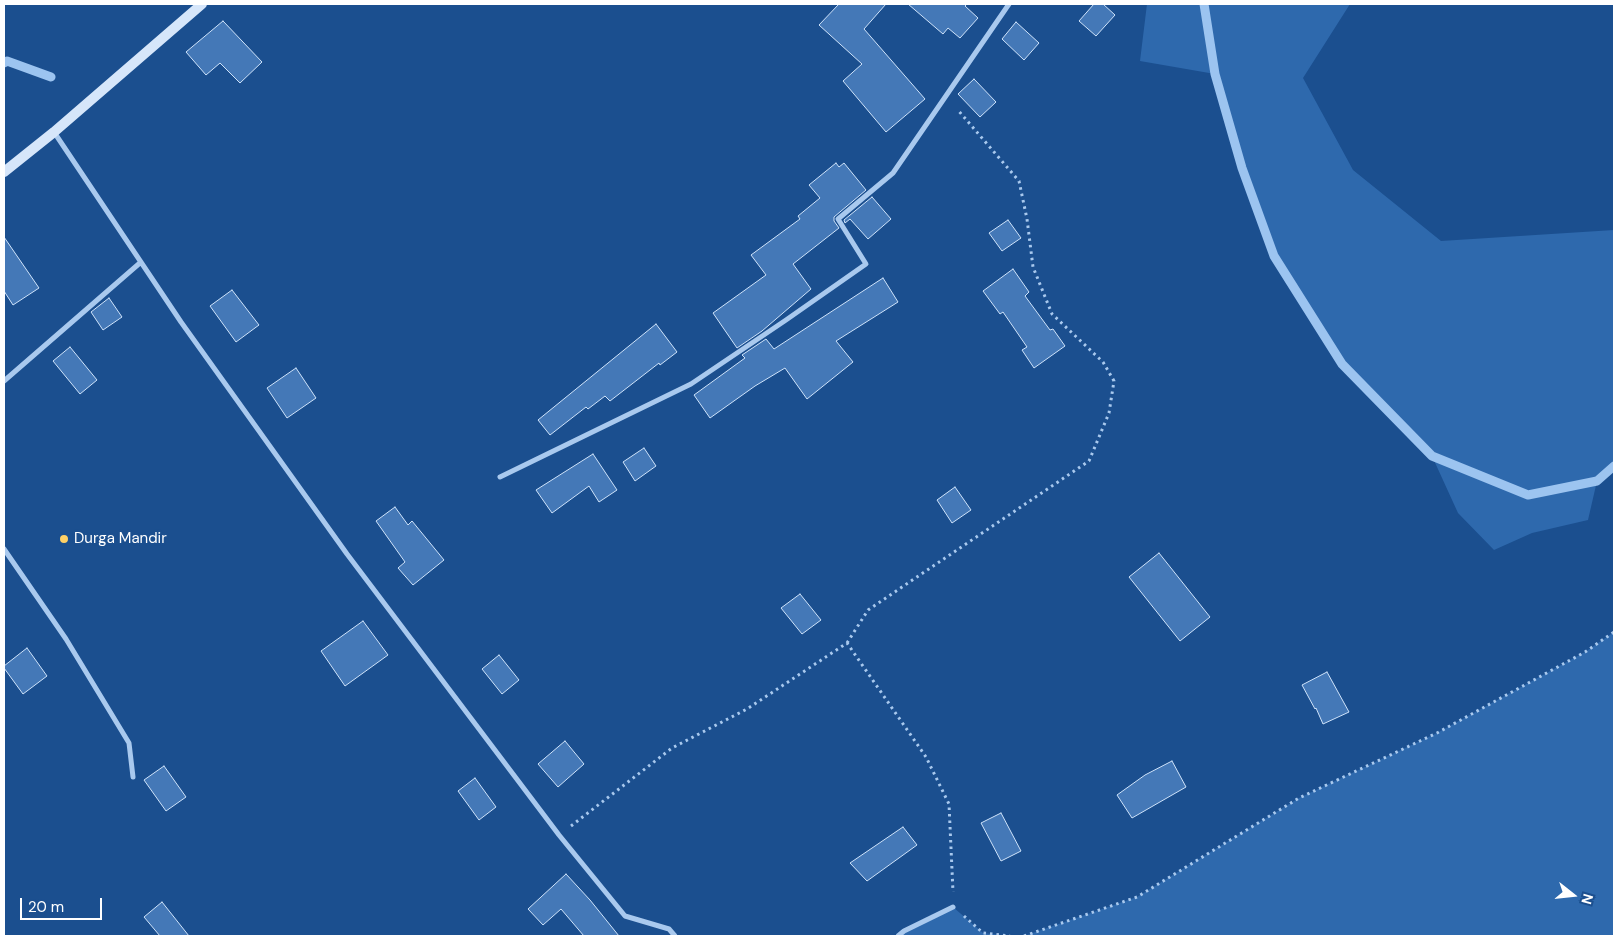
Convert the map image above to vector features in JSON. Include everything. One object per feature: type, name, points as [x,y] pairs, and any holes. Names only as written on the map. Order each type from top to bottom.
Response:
[{"type":"main road","points":[[4,172],[54,132],[202,4]]},
{"type":"street","points":[[500,477],[691,384],[866,264],[838,218],[893,173],[1008,4]]},
{"type":"street","points":[[54,132],[181,322],[347,554],[559,836],[625,916],[669,929],[675,936]]},
{"type":"street","points":[[4,381],[141,262]]},
{"type":"street","points":[[4,549],[66,639],[129,742],[134,777]]},
{"type":"street","points":[[898,936],[904,931],[953,907]]},
{"type":"path","points":[[559,836],[672,748],[747,709],[847,643],[868,610],[1089,461],[1109,413],[1114,382],[1103,362],[1052,314],[1033,267],[1027,219],[1019,182],[945,96]]},
{"type":"path","points":[[1024,936],[1137,897],[1299,798],[1437,732],[1585,652],[1614,632]]},
{"type":"path","points":[[847,643],[926,757],[949,804],[953,907],[983,933],[1010,936]]},
{"type":"shaded area","points":[[1147,4],[1350,4],[1303,78],[1353,170],[1441,241],[1614,230],[1614,466],[1597,481],[1588,520],[1532,533],[1494,550],[1458,513],[1432,456],[1342,364],[1274,256],[1242,168],[1215,74],[1140,61]]},
{"type":"shaded area","points":[[1614,632],[1614,936],[1024,936],[1137,897],[1299,798],[1437,733],[1585,652]]},
{"type":"shaded area","points":[[953,907],[983,933],[1010,936],[898,936]]},
{"type":"building","points":[[839,4],[886,4],[864,29],[925,99],[886,132],[843,81],[862,64],[819,25]]},
{"type":"building","points":[[908,4],[967,4],[965,6],[978,18],[960,38],[948,28],[943,34]]},
{"type":"building","points":[[1094,4],[1103,4],[1115,15],[1096,36],[1079,21]]},
{"type":"building","points":[[223,21],[262,62],[240,83],[220,63],[206,75],[186,52]]},
{"type":"building","points":[[1016,22],[1039,43],[1024,60],[1002,39]]},
{"type":"building","points":[[974,79],[996,102],[980,117],[958,94]]},
{"type":"building","points":[[836,163],[839,167],[844,163],[866,190],[834,217],[834,221],[839,228],[793,264],[811,289],[762,331],[737,348],[713,313],[766,275],[751,255],[800,219],[798,216],[820,198],[809,185]]},
{"type":"building","points":[[872,197],[891,219],[868,239],[850,219],[845,223],[844,220]]},
{"type":"building","points":[[1008,220],[1021,238],[1002,251],[989,233]]},
{"type":"building","points":[[4,237],[39,288],[13,305],[4,291]]},
{"type":"building","points":[[1013,269],[1029,292],[1025,296],[1050,330],[1053,329],[1065,346],[1034,368],[1022,350],[1027,347],[1003,312],[1000,314],[983,291]]},
{"type":"building","points":[[883,278],[898,302],[836,341],[853,362],[807,399],[785,368],[755,386],[710,418],[694,395],[745,358],[742,355],[766,339],[774,349]]},
{"type":"building","points":[[232,290],[259,325],[236,342],[210,306]]},
{"type":"building","points":[[109,298],[122,317],[103,330],[91,312]]},
{"type":"building","points":[[656,324],[677,352],[660,365],[659,363],[610,401],[605,396],[588,409],[586,407],[550,435],[538,420]]},
{"type":"building","points":[[70,347],[97,380],[80,394],[53,361]]},
{"type":"building","points":[[296,368],[316,398],[287,418],[267,388]]},
{"type":"building","points":[[644,448],[656,466],[635,481],[623,462]]},
{"type":"building","points":[[593,454],[617,490],[599,502],[589,486],[552,513],[536,490]]},
{"type":"building","points":[[955,487],[971,510],[952,523],[937,500]]},
{"type":"building","points":[[395,507],[408,525],[412,521],[444,560],[413,585],[398,568],[405,562],[376,521]]},
{"type":"building","points":[[1159,553],[1210,617],[1180,641],[1129,577]]},
{"type":"building","points":[[800,594],[821,620],[802,634],[781,608]]},
{"type":"building","points":[[363,621],[388,655],[345,686],[321,651]]},
{"type":"building","points":[[27,648],[47,676],[23,694],[4,666]]},
{"type":"building","points":[[499,655],[519,680],[502,694],[482,669]]},
{"type":"building","points":[[1327,672],[1349,712],[1323,724],[1302,685]]},
{"type":"building","points":[[565,741],[584,764],[558,787],[538,764]]},
{"type":"building","points":[[1172,761],[1186,787],[1132,818],[1117,795],[1145,775]]},
{"type":"building","points":[[164,766],[186,797],[166,811],[144,780]]},
{"type":"building","points":[[475,778],[496,807],[479,820],[458,791]]},
{"type":"building","points":[[1001,813],[1021,851],[1001,861],[981,823]]},
{"type":"building","points":[[903,827],[917,845],[867,881],[850,863]]},
{"type":"building","points":[[566,874],[619,936],[584,936],[561,909],[543,925],[528,909]]},
{"type":"building","points":[[162,902],[189,936],[160,936],[144,917]]},
{"type":"waterway","points":[[1204,4],[1215,74],[1242,168],[1274,256],[1342,364],[1432,456],[1528,495],[1597,481],[1614,466]]},
{"type":"waterway","points":[[4,63],[7,61],[51,77]]},
{"type":"place","name":"Durga Mandir","points":[[64,539]]}]
